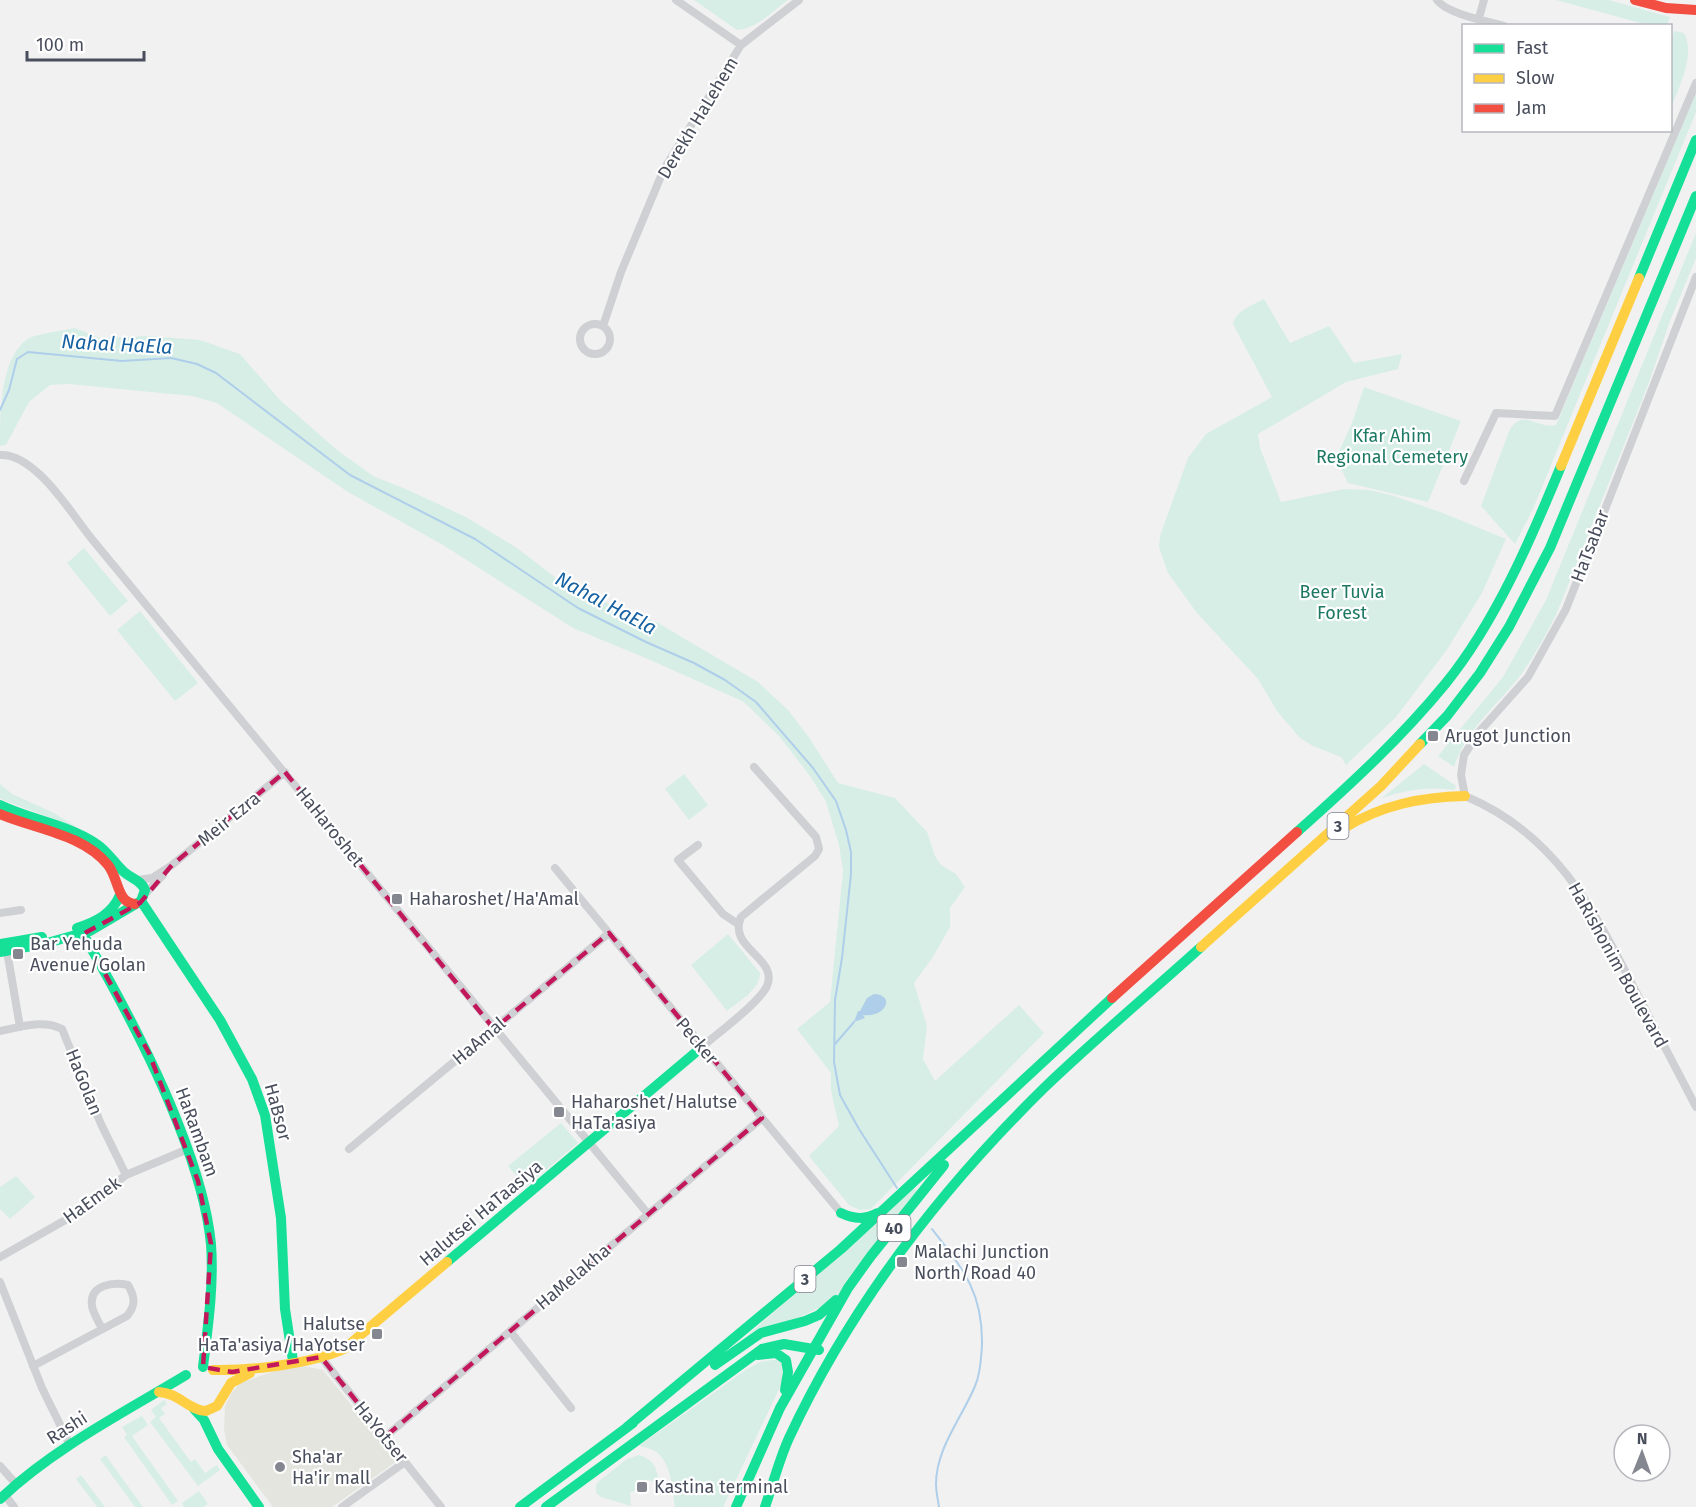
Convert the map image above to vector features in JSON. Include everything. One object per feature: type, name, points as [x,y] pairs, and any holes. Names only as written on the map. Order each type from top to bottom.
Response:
[{"type":"main road","points":[[1635,0],[1666,8],[1696,10]]},
{"type":"main road","name":"3","points":[[520,1507],[627,1427],[841,1250],[1062,1043],[1366,770],[1396,741],[1447,682],[1491,617],[1531,540],[1696,140]]},
{"type":"main road","name":"3","points":[[833,1352],[914,1234],[954,1183],[993,1140],[1076,1058],[1381,786],[1447,716],[1480,674],[1509,627],[1550,548],[1696,196]]},
{"type":"main road","points":[[1310,851],[1353,822],[1380,810],[1417,799],[1465,796]]},
{"type":"main road","points":[[0,805],[89,839],[105,850],[127,875],[144,886],[140,900],[105,924],[2,949]]},
{"type":"main road","points":[[0,814],[91,850],[105,862],[114,874],[124,902],[140,900]]},
{"type":"main road","points":[[83,930],[116,906],[122,883],[136,879]]},
{"type":"main road","name":"HaBsor","points":[[140,900],[220,1020],[252,1079],[265,1115],[281,1218],[285,1310],[293,1361]]},
{"type":"main road","name":"HaRambam","points":[[83,930],[149,1053],[188,1149],[203,1201],[211,1244],[208,1369]]},
{"type":"main road","name":"Halutsei HaTaasiya","points":[[208,1369],[232,1372],[321,1357],[336,1353],[355,1342],[702,1047]]},
{"type":"main road","name":"40","points":[[740,1507],[780,1408],[813,1349],[812,1334],[977,1125]]},
{"type":"main road","points":[[841,1213],[850,1218],[865,1219],[885,1209]]},
{"type":"main road","points":[[841,1213],[845,1230],[841,1250]]},
{"type":"main road","points":[[627,1427],[761,1333],[806,1321],[819,1315],[848,1288]]},
{"type":"main road","points":[[780,1329],[812,1334],[833,1352]]},
{"type":"main road","points":[[546,1507],[762,1349],[781,1343],[794,1343],[833,1352]]},
{"type":"main road","points":[[765,1507],[788,1440],[833,1352]]},
{"type":"main road","points":[[745,1361],[768,1353],[780,1354],[786,1359],[788,1377],[780,1408]]},
{"type":"main road","name":"Halutsei HaTaasiya","points":[[224,1394],[234,1381],[263,1366]]},
{"type":"main road","points":[[184,1401],[181,1388],[186,1375],[191,1371],[208,1369],[221,1377],[224,1394],[217,1405],[213,1431],[218,1449]]},
{"type":"main road","name":"Rashi","points":[[2,1497],[69,1445],[186,1375]]},
{"type":"main road","points":[[158,1392],[175,1393],[204,1420],[218,1449],[259,1507]]},
{"type":"main road","points":[[194,1409],[209,1410],[217,1405]]},
{"type":"main road","points":[[736,1507],[752,1474]]},
{"type":"street","points":[[676,0],[741,45]]},
{"type":"street","name":"Derekh HaLehem","points":[[603,326],[621,272],[664,169],[741,45],[799,0]]},
{"type":"street","points":[[1437,0],[1444,8],[1498,24]]},
{"type":"street","points":[[1479,18],[1484,0]]},
{"type":"street","points":[[1464,481],[1496,413],[1555,416],[1696,83]]},
{"type":"street","name":"HaTsabar","points":[[1465,796],[1461,775],[1464,755],[1479,732],[1528,677],[1566,609],[1696,277]]},
{"type":"street","name":"HaHaroshet","points":[[0,455],[11,456],[28,465],[51,487],[648,1214]]},
{"type":"street","points":[[702,1047],[759,997],[769,979],[765,966],[739,936],[738,924],[746,912],[815,856],[819,849],[816,837],[754,767]]},
{"type":"street","name":"Meir Ezra","points":[[136,879],[152,878],[172,865],[285,772]]},
{"type":"street","name":"HaRishonim Boulevard","points":[[1465,796],[1486,805],[1532,838],[1577,887],[1611,944],[1696,1107]]},
{"type":"street","points":[[698,845],[678,860],[723,914],[738,924]]},
{"type":"street","name":"Meir Ezra","points":[[140,900],[172,865]]},
{"type":"street","name":"Pecker","points":[[555,868],[841,1213]]},
{"type":"street","points":[[0,913],[21,910]]},
{"type":"street","name":"HaAmal","points":[[349,1149],[609,933]]},
{"type":"street","points":[[2,949],[20,1027]]},
{"type":"street","name":"HaGolan","points":[[0,1031],[42,1023],[53,1024],[62,1029],[101,1124],[126,1174]]},
{"type":"street","name":"HaMelakha","points":[[385,1437],[762,1118]]},
{"type":"street","name":"HaEmek","points":[[0,1257],[69,1218],[126,1174],[188,1149]]},
{"type":"street","points":[[0,1282],[33,1366],[69,1445]]},
{"type":"street","points":[[33,1366],[120,1320],[133,1309],[134,1296],[128,1285],[116,1282],[102,1286],[94,1293],[91,1305],[102,1329]]},
{"type":"street","points":[[510,1331],[571,1408]]},
{"type":"street","name":"HaYotser","points":[[321,1357],[441,1507]]},
{"type":"street","points":[[342,1507],[405,1462]]},
{"type":"street","points":[[0,1466],[16,1484]]},
{"type":"street","points":[[2,1497],[14,1507]]},
{"type":"highlighted area","points":[[285,772],[494,1029],[609,933],[762,1118],[385,1437],[321,1357],[232,1372],[203,1367],[211,1244],[198,1181],[149,1053],[83,934],[140,903],[172,865]]},
{"type":"shaded area","points":[[300,1365],[323,1370],[397,1461],[332,1507],[273,1507],[227,1445],[224,1429],[225,1406],[232,1392],[241,1383],[288,1366]]},
{"type":"green space","points":[[694,0],[788,0],[758,23],[737,30]]},
{"type":"green space","points":[[1556,0],[1609,0],[1670,17],[1667,24],[1644,24]]},
{"type":"green space","points":[[1674,31],[1684,33],[1688,51],[1682,81],[1672,106],[1672,36]]},
{"type":"green space","points":[[1696,93],[1696,112],[1533,509],[1515,544],[1481,506],[1510,429],[1521,420],[1556,425]]},
{"type":"green space","points":[[1696,233],[1696,258],[1556,615],[1520,676],[1474,729],[1454,767],[1438,756],[1503,677],[1546,600]]},
{"type":"green space","name":"Beer Tuvia Forest","points":[[1264,299],[1290,343],[1329,326],[1354,363],[1402,354],[1398,369],[1346,382],[1258,434],[1260,448],[1281,502],[1344,489],[1369,490],[1443,513],[1506,539],[1482,593],[1446,651],[1396,717],[1346,765],[1341,757],[1300,738],[1277,711],[1258,679],[1197,613],[1168,573],[1159,547],[1160,536],[1188,458],[1206,434],[1272,397],[1233,324],[1241,312]]},
{"type":"green space","points":[[75,328],[100,338],[149,336],[200,340],[240,354],[280,400],[337,450],[373,476],[466,517],[517,548],[569,588],[658,623],[758,682],[789,711],[838,783],[895,798],[927,832],[935,856],[941,865],[956,874],[965,887],[950,908],[950,927],[933,957],[914,983],[927,1026],[923,1059],[935,1081],[1019,1005],[1044,1033],[871,1209],[860,1210],[849,1205],[809,1156],[839,1126],[831,1091],[831,1073],[797,1029],[830,1002],[843,871],[839,845],[826,802],[810,776],[779,736],[742,701],[573,628],[443,545],[348,492],[217,403],[192,396],[69,384],[50,385],[29,402],[6,445],[0,446],[0,417],[4,386],[7,371],[19,346],[29,338]]},
{"type":"green space","name":"Kfar Ahim Regional Cemetery","points":[[1364,387],[1461,421],[1428,502],[1348,483],[1336,458],[1352,423]]},
{"type":"green space","points":[[84,548],[128,601],[110,616],[67,563]]},
{"type":"green space","points":[[140,611],[198,683],[175,701],[117,630]]},
{"type":"green space","points":[[1424,764],[1456,786],[1454,790],[1418,789],[1382,798]]},
{"type":"green space","points":[[684,774],[708,805],[689,820],[665,789]]},
{"type":"green space","points":[[0,784],[12,794],[52,812],[80,829],[3,800],[0,798]]},
{"type":"green space","points":[[728,934],[760,973],[753,990],[727,1011],[691,965]]},
{"type":"green space","points":[[561,1123],[578,1143],[526,1187],[508,1166]]},
{"type":"green space","points":[[16,1176],[35,1197],[10,1219],[0,1209],[0,1187]]},
{"type":"green space","points":[[913,1188],[919,1192],[847,1284],[829,1303],[731,1350]]},
{"type":"green space","points":[[777,1360],[782,1364],[782,1383],[723,1507],[675,1507],[670,1476],[664,1461],[653,1450],[639,1446],[747,1369],[760,1362]]},
{"type":"green space","points":[[164,1400],[167,1404],[161,1408],[165,1414],[159,1418],[191,1462],[195,1459],[205,1473],[217,1465],[220,1470],[198,1486],[150,1422],[156,1417],[151,1410]]},
{"type":"green space","points":[[142,1416],[148,1425],[132,1436],[178,1501],[172,1505],[124,1437],[127,1435],[122,1427]]},
{"type":"green space","points":[[106,1455],[143,1507],[135,1507],[100,1459]]},
{"type":"green space","points":[[639,1455],[649,1460],[654,1466],[659,1483],[648,1480],[641,1488],[630,1492],[631,1506],[601,1497],[596,1493],[596,1485],[599,1481],[627,1459]]},
{"type":"green space","points":[[81,1475],[105,1507],[97,1507],[76,1479]]},
{"type":"green space","points":[[199,1491],[208,1504],[203,1507],[184,1507],[182,1503]]},
{"type":"water","points":[[874,994],[885,998],[885,1006],[878,1013],[863,1015],[865,1018],[854,1022],[867,998]]},
{"type":"waterway","name":"Nahal HaEla","points":[[0,410],[9,390],[17,359],[28,352],[122,361],[171,358],[197,364],[216,373],[350,475],[475,539],[578,608],[694,663],[725,680],[756,702],[813,768],[836,801],[846,830],[851,852],[851,874],[835,1000],[834,1062],[840,1095],[897,1188]]},
{"type":"waterway","points":[[835,1044],[854,1022]]},
{"type":"waterway","name":"Nahal HaEla","points":[[932,1229],[969,1282],[979,1310],[982,1345],[977,1381],[940,1458],[936,1484],[939,1507]]},
{"type":"traffic: fast","points":[[1639,278],[1696,140]]},
{"type":"traffic: fast","points":[[1420,744],[1447,716],[1480,673],[1509,627],[1550,548],[1696,196]]},
{"type":"traffic: fast","points":[[1297,832],[1393,742],[1429,703],[1464,659],[1511,579],[1561,466]]},
{"type":"traffic: fast","points":[[0,805],[72,831],[95,843],[145,890],[141,901],[90,931],[47,943],[0,952]]},
{"type":"traffic: fast","points":[[77,928],[103,916],[113,907],[120,895]]},
{"type":"traffic: fast","points":[[141,901],[220,1020],[252,1079],[265,1115],[281,1218],[285,1309],[293,1361]]},
{"type":"traffic: fast","points":[[83,926],[83,934],[158,1076],[185,1140],[199,1184],[209,1229],[212,1259],[210,1306],[203,1367]]},
{"type":"traffic: fast","points":[[0,944],[42,937]]},
{"type":"traffic: fast","points":[[765,1507],[785,1446],[813,1389],[840,1342],[901,1251],[970,1166],[1045,1087],[1201,947]]},
{"type":"traffic: fast","points":[[627,1427],[841,1249],[1112,998]]},
{"type":"traffic: fast","points":[[447,1262],[702,1047]]},
{"type":"traffic: fast","points":[[736,1507],[780,1408],[848,1288],[944,1165]]},
{"type":"traffic: fast","points":[[841,1213],[860,1218],[878,1213]]},
{"type":"traffic: fast","points":[[715,1365],[761,1333],[819,1315],[836,1300]]},
{"type":"traffic: fast","points":[[546,1507],[762,1349],[784,1344],[819,1350]]},
{"type":"traffic: fast","points":[[758,1355],[776,1353],[786,1360],[788,1372],[785,1390]]},
{"type":"traffic: fast","points":[[0,1499],[66,1447],[186,1375]]},
{"type":"traffic: fast","points":[[194,1409],[204,1420],[218,1449],[259,1507]]},
{"type":"traffic: fast","points":[[520,1507],[633,1423]]},
{"type":"traffic: slow","points":[[1561,466],[1639,278]]},
{"type":"traffic: slow","points":[[1201,947],[1381,786],[1420,744]]},
{"type":"traffic: slow","points":[[1344,828],[1373,813],[1417,800],[1465,796]]},
{"type":"traffic: slow","points":[[213,1370],[280,1366],[314,1359],[344,1349],[447,1262]]},
{"type":"traffic: slow","points":[[159,1392],[172,1395],[194,1408],[206,1411],[217,1406],[231,1383],[250,1373]]},
{"type":"traffic: jam","points":[[1635,0],[1666,8],[1696,10]]},
{"type":"traffic: jam","points":[[0,814],[86,846],[108,865],[121,895],[129,903],[135,904]]},
{"type":"traffic: jam","points":[[1112,998],[1297,832]]},
{"type":"place","name":"Arugot Junction","points":[[1433,736]]},
{"type":"place","name":"Haharoshet/Ha'Amal","points":[[397,899]]},
{"type":"place","name":"Bar Yehuda Avenue/Golan","points":[[18,954]]},
{"type":"place","name":"Haharoshet/Halutse HaTa'asiya","points":[[559,1112]]},
{"type":"place","name":"Malachi Junction North/Road 40","points":[[902,1262]]},
{"type":"place","name":"Halutse HaTa'asiya/HaYotser","points":[[377,1334]]},
{"type":"place","name":"Sha'ar Ha'ir mall","points":[[280,1467]]},
{"type":"place","name":"Kastina terminal","points":[[642,1487]]}]
